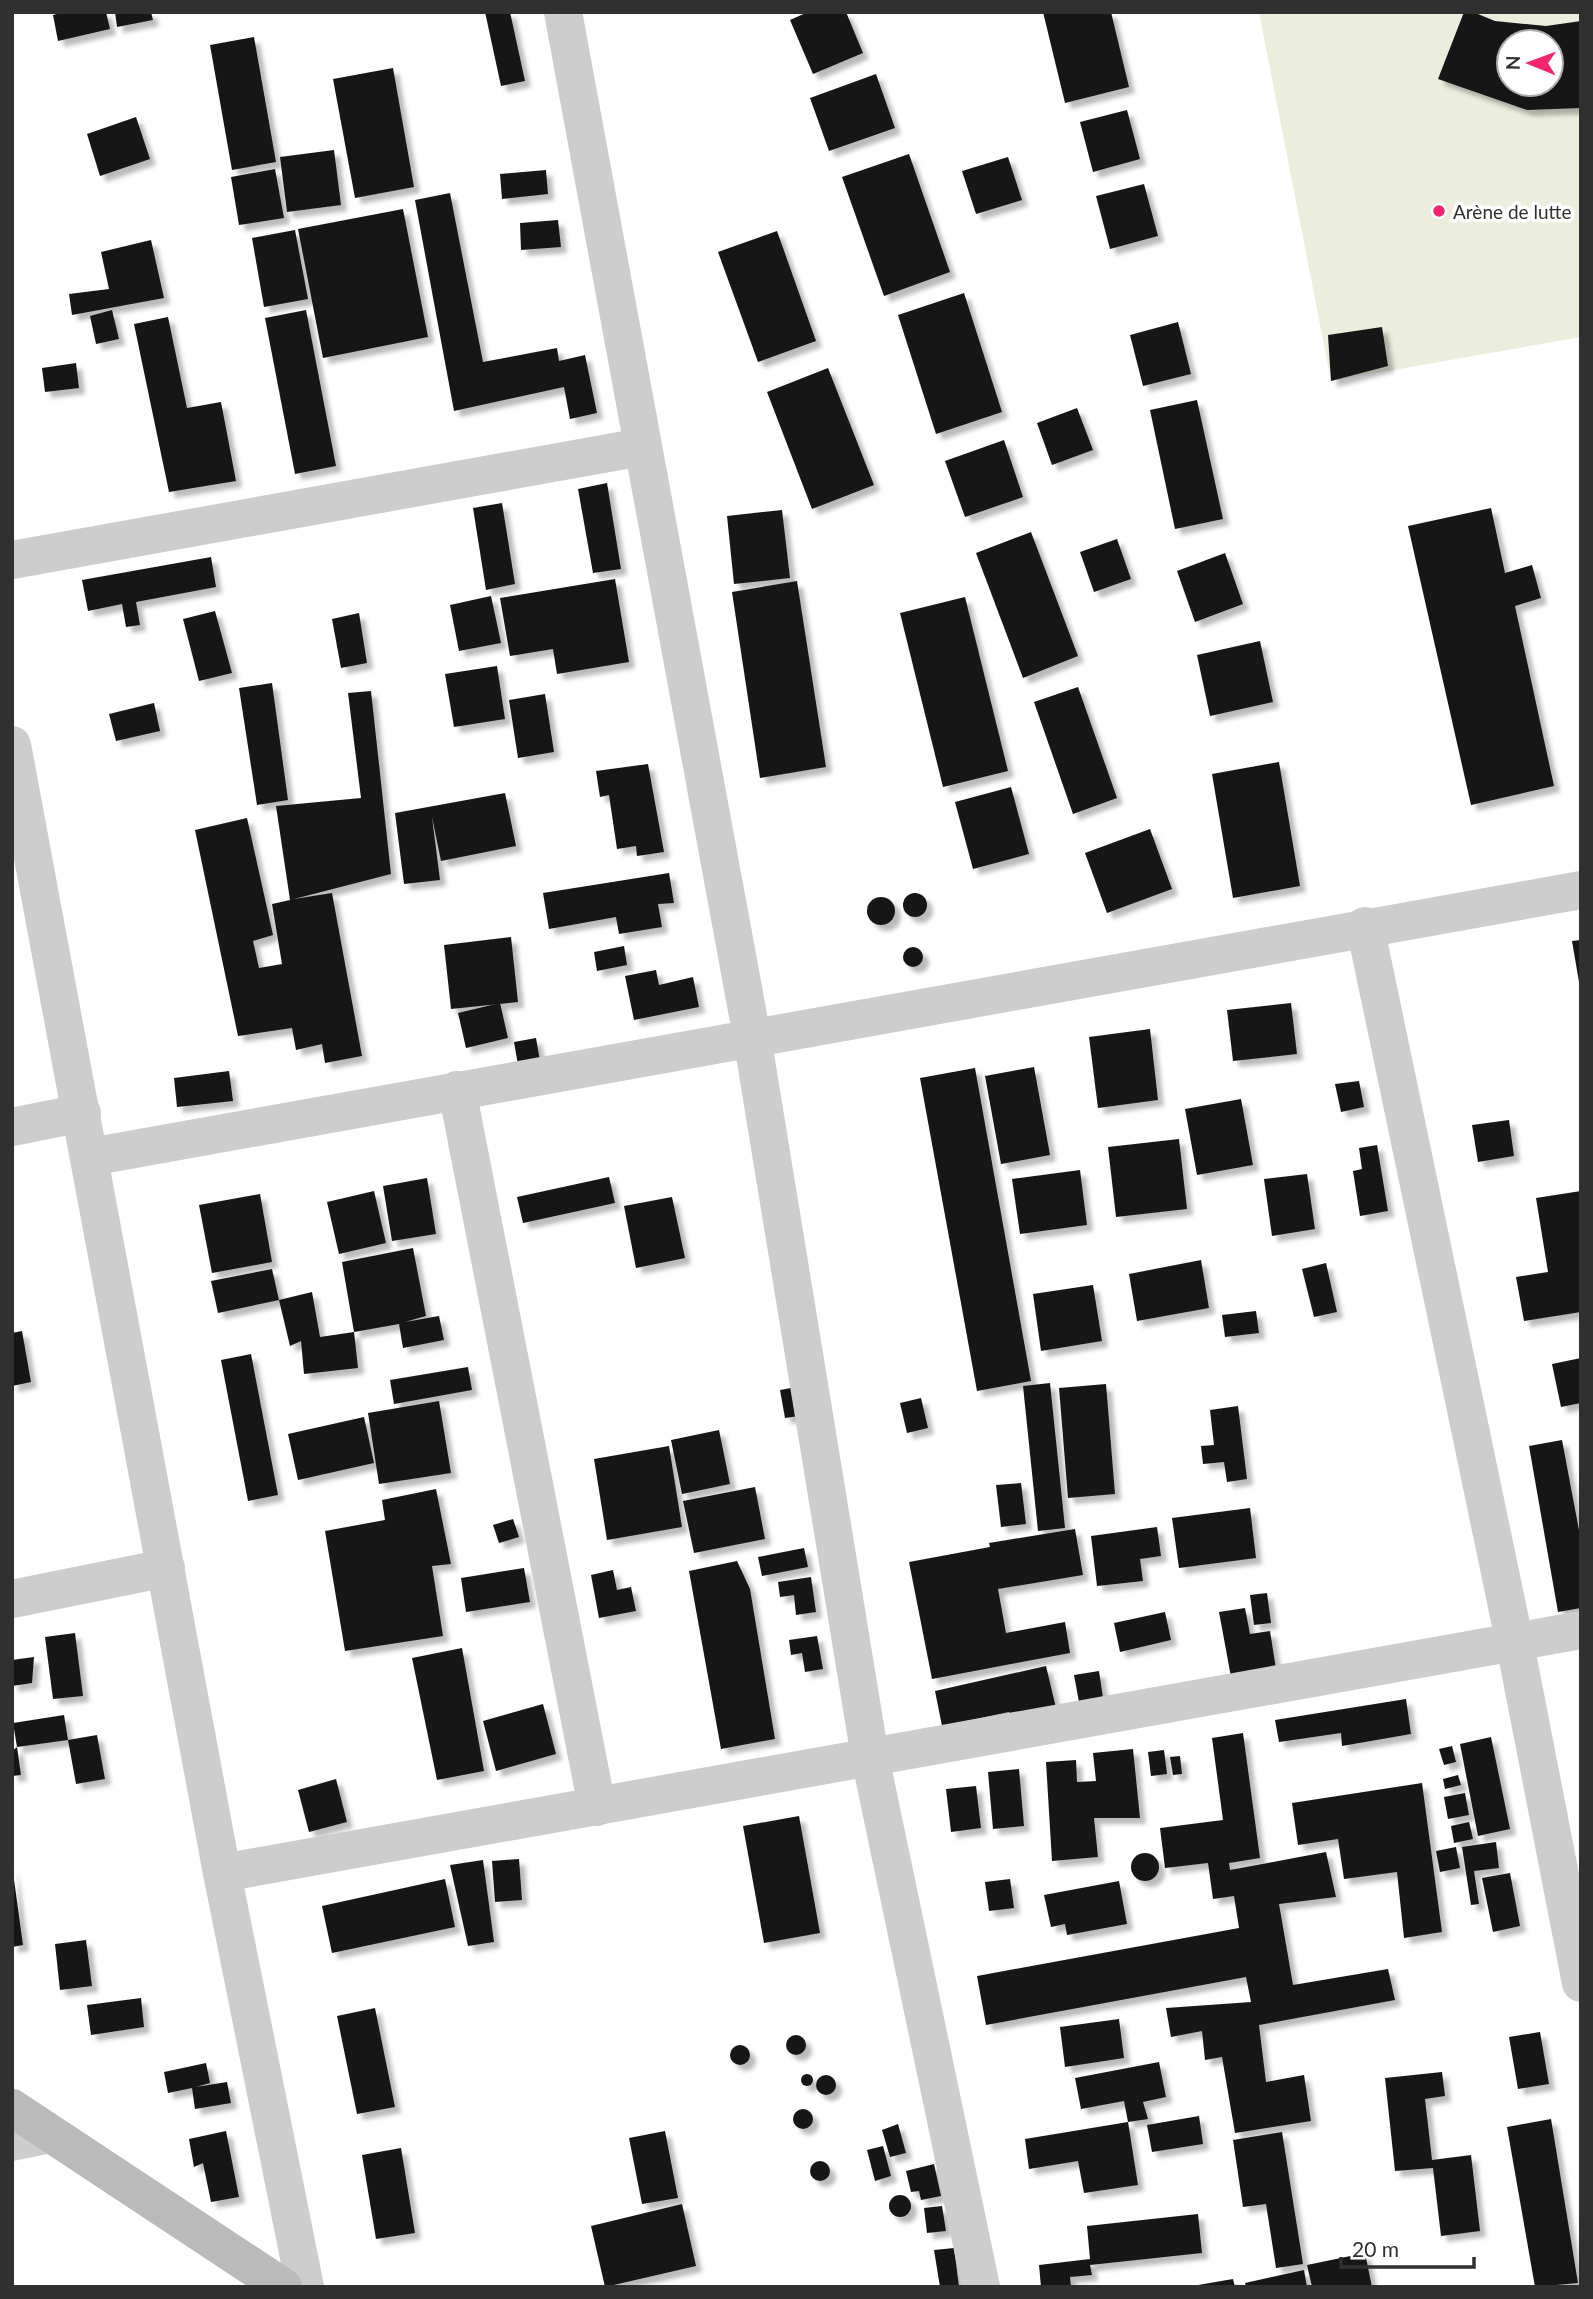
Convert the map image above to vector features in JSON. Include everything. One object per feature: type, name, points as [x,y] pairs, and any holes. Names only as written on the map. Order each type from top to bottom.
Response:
[{"type":"street","points":[[563,12],[752,1037],[870,1757],[981,2287]]},
{"type":"street","points":[[12,559],[642,447]]},
{"type":"street","points":[[12,745],[222,1873],[304,2287]]},
{"type":"street","points":[[90,1157],[1365,926],[1581,890]]},
{"type":"street","points":[[1365,926],[1515,1644],[1581,1983]]},
{"type":"street","points":[[457,1090],[597,1807]]},
{"type":"street","points":[[12,1126],[82,1113]]},
{"type":"street","points":[[12,1599],[166,1568]]},
{"type":"street","points":[[222,1873],[1515,1644],[1581,1630]]},
{"type":"street","points":[[12,2108],[283,2287]]},
{"type":"street","points":[[12,2142],[51,2134]]},
{"type":"green space","name":"Arène de lutte","points":[[1259,12],[1581,12],[1581,337],[1331,381]]},
{"type":"building","points":[[64,12],[106,12],[110,29],[58,41],[53,15]]},
{"type":"building","points":[[115,12],[151,12],[153,20],[117,27]]},
{"type":"building","points":[[485,12],[510,12],[525,81],[501,86]]},
{"type":"building","points":[[808,12],[846,12],[863,53],[813,74],[790,20]]},
{"type":"building","points":[[1043,12],[1111,12],[1129,87],[1065,103]]},
{"type":"building","points":[[1464,12],[1473,12],[1495,21],[1546,26],[1581,21],[1581,108],[1527,110],[1438,79]]},
{"type":"building","points":[[254,37],[276,162],[232,170],[210,45]]},
{"type":"building","points":[[393,68],[414,187],[355,198],[333,79]]},
{"type":"building","points":[[876,74],[895,128],[829,151],[810,98]]},
{"type":"building","points":[[1127,110],[1140,159],[1093,172],[1080,122]]},
{"type":"building","points":[[136,117],[150,159],[100,176],[87,134]]},
{"type":"building","points":[[334,150],[341,205],[287,212],[280,157]]},
{"type":"building","points":[[909,154],[950,272],[884,296],[842,177]]},
{"type":"building","points":[[1008,157],[1022,200],[976,214],[962,171]]},
{"type":"building","points":[[275,169],[284,218],[239,225],[231,177]]},
{"type":"building","points":[[546,170],[548,194],[502,199],[500,174]]},
{"type":"building","points":[[1144,184],[1158,236],[1110,249],[1096,196]]},
{"type":"building","points":[[450,193],[483,362],[557,348],[559,361],[585,355],[597,413],[570,419],[564,387],[454,411],[415,200]]},
{"type":"building","points":[[403,209],[428,337],[323,358],[298,229]]},
{"type":"building","points":[[558,220],[561,247],[521,250],[520,223]]},
{"type":"building","points":[[295,230],[308,299],[264,307],[252,238]]},
{"type":"building","points":[[777,231],[816,341],[758,362],[718,252]]},
{"type":"building","points":[[151,240],[164,298],[72,315],[69,294],[109,289],[101,252]]},
{"type":"building","points":[[964,293],[1002,412],[936,434],[898,315]]},
{"type":"building","points":[[112,310],[119,339],[96,344],[90,316]]},
{"type":"building","points":[[306,310],[336,466],[295,474],[265,318]]},
{"type":"building","points":[[168,317],[187,408],[221,402],[236,481],[169,492],[134,324]]},
{"type":"building","points":[[1178,322],[1191,374],[1143,386],[1130,335]]},
{"type":"building","points":[[1382,327],[1388,366],[1331,381],[1328,335]]},
{"type":"building","points":[[76,363],[79,388],[45,392],[42,368]]},
{"type":"building","points":[[828,368],[874,485],[812,509],[767,392]]},
{"type":"building","points":[[1197,400],[1223,519],[1175,529],[1150,410]]},
{"type":"building","points":[[1077,408],[1093,450],[1052,465],[1037,423]]},
{"type":"building","points":[[1004,440],[1023,497],[965,517],[945,461]]},
{"type":"building","points":[[607,483],[621,569],[593,573],[578,489]]},
{"type":"building","points":[[502,503],[515,584],[486,590],[473,508]]},
{"type":"building","points":[[1491,508],[1505,573],[1532,565],[1541,598],[1515,606],[1554,786],[1471,805],[1408,526]]},
{"type":"building","points":[[782,510],[790,578],[734,584],[727,516]]},
{"type":"building","points":[[1031,532],[1078,656],[1023,678],[976,553]]},
{"type":"building","points":[[1117,539],[1131,579],[1094,592],[1080,552]]},
{"type":"building","points":[[1225,553],[1243,604],[1195,622],[1177,571]]},
{"type":"building","points":[[211,557],[216,587],[136,602],[140,625],[126,627],[122,604],[88,611],[82,580]]},
{"type":"building","points":[[615,579],[629,662],[557,674],[553,649],[510,656],[500,598]]},
{"type":"building","points":[[797,581],[826,767],[760,778],[732,592]]},
{"type":"building","points":[[491,596],[501,643],[459,651],[450,605]]},
{"type":"building","points":[[965,597],[1008,771],[943,787],[900,613]]},
{"type":"building","points":[[215,611],[232,673],[199,681],[183,619]]},
{"type":"building","points":[[359,613],[367,663],[341,668],[332,619]]},
{"type":"building","points":[[1260,641],[1273,702],[1210,716],[1197,655]]},
{"type":"building","points":[[497,666],[505,719],[454,727],[445,674]]},
{"type":"building","points":[[272,683],[288,800],[257,805],[239,688]]},
{"type":"building","points":[[1078,687],[1117,798],[1073,814],[1034,702]]},
{"type":"building","points":[[371,691],[391,874],[294,899],[332,893],[362,1056],[325,1063],[322,1044],[296,1050],[292,1028],[238,1036],[195,830],[247,818],[273,935],[253,941],[259,968],[282,964],[272,904],[290,900],[276,806],[361,798],[348,693]]},
{"type":"building","points":[[545,694],[554,752],[518,758],[509,700]]},
{"type":"building","points":[[154,703],[160,731],[116,741],[109,714]]},
{"type":"building","points":[[1279,762],[1300,886],[1233,898],[1212,774]]},
{"type":"building","points":[[648,764],[664,852],[637,856],[636,846],[617,849],[609,795],[600,797],[596,771]]},
{"type":"building","points":[[1011,787],[1029,854],[973,869],[955,802]]},
{"type":"building","points":[[505,793],[516,846],[441,861],[432,817],[440,880],[404,884],[395,813]]},
{"type":"building","points":[[1150,829],[1172,889],[1107,913],[1085,853]]},
{"type":"building","points":[[669,873],[674,903],[658,904],[662,927],[619,934],[616,917],[549,929],[543,893]]},
{"type":"building","points":[[915,893],[924,896],[927,905],[924,914],[915,917],[906,914],[903,905],[906,896]]},
{"type":"building","points":[[881,897],[891,901],[895,911],[891,921],[881,925],[871,921],[867,911],[871,901]]},
{"type":"building","points":[[511,937],[518,1002],[451,1009],[444,945]]},
{"type":"building","points":[[1581,940],[1581,982],[1579,982],[1572,941]]},
{"type":"building","points":[[624,946],[627,965],[597,971],[594,952]]},
{"type":"building","points":[[913,947],[920,950],[923,957],[920,964],[913,967],[906,964],[903,957],[906,950]]},
{"type":"building","points":[[656,970],[659,985],[693,977],[699,1007],[634,1020],[625,976]]},
{"type":"building","points":[[500,1003],[508,1038],[466,1048],[458,1013]]},
{"type":"building","points":[[1291,1003],[1297,1054],[1233,1061],[1227,1010]]},
{"type":"building","points":[[1150,1029],[1158,1100],[1098,1108],[1089,1037]]},
{"type":"building","points":[[536,1038],[540,1061],[518,1065],[514,1042]]},
{"type":"building","points":[[1034,1067],[1050,1155],[1001,1164],[985,1076]]},
{"type":"building","points":[[975,1068],[1031,1381],[977,1391],[920,1078]]},
{"type":"building","points":[[229,1071],[233,1101],[177,1107],[174,1078]]},
{"type":"building","points":[[1359,1081],[1364,1107],[1341,1112],[1335,1084]]},
{"type":"building","points":[[1241,1099],[1253,1165],[1197,1175],[1185,1109]]},
{"type":"building","points":[[1509,1120],[1514,1156],[1478,1162],[1472,1125]]},
{"type":"building","points":[[1179,1139],[1187,1209],[1116,1217],[1108,1147]]},
{"type":"building","points":[[1377,1145],[1388,1211],[1360,1216],[1353,1171],[1362,1169],[1359,1148]]},
{"type":"building","points":[[1080,1170],[1087,1225],[1020,1234],[1012,1179]]},
{"type":"building","points":[[1307,1174],[1315,1229],[1272,1236],[1264,1179]]},
{"type":"building","points":[[609,1177],[615,1203],[523,1223],[517,1197]]},
{"type":"building","points":[[427,1178],[436,1234],[392,1241],[383,1186]]},
{"type":"building","points":[[374,1191],[386,1243],[339,1254],[327,1202]]},
{"type":"building","points":[[1581,1191],[1581,1312],[1524,1321],[1516,1277],[1548,1272],[1536,1198]]},
{"type":"building","points":[[260,1194],[272,1262],[212,1273],[199,1205]]},
{"type":"building","points":[[672,1197],[685,1258],[636,1268],[624,1206]]},
{"type":"building","points":[[413,1248],[426,1316],[405,1322],[439,1316],[444,1340],[403,1348],[399,1324],[354,1332],[342,1262]]},
{"type":"building","points":[[1201,1260],[1209,1308],[1137,1321],[1129,1274]]},
{"type":"building","points":[[1326,1263],[1337,1312],[1314,1317],[1302,1269]]},
{"type":"building","points":[[272,1269],[279,1300],[218,1313],[211,1281]]},
{"type":"building","points":[[1093,1285],[1102,1341],[1041,1351],[1033,1294]]},
{"type":"building","points":[[312,1292],[320,1337],[354,1332],[358,1368],[304,1374],[301,1341],[290,1346],[279,1300]]},
{"type":"building","points":[[1256,1311],[1259,1333],[1225,1337],[1222,1315]]},
{"type":"building","points":[[22,1331],[31,1382],[12,1386],[12,1333]]},
{"type":"building","points":[[251,1354],[278,1495],[248,1501],[221,1360]]},
{"type":"building","points":[[1581,1358],[1581,1403],[1561,1407],[1552,1364]]},
{"type":"building","points":[[468,1367],[472,1390],[394,1404],[390,1380]]},
{"type":"building","points":[[1050,1383],[1065,1528],[1038,1531],[1023,1386]]},
{"type":"building","points":[[1106,1384],[1115,1494],[1068,1498],[1059,1388]]},
{"type":"building","points":[[802,1386],[806,1415],[785,1418],[780,1390]]},
{"type":"building","points":[[921,1398],[928,1428],[907,1433],[900,1403]]},
{"type":"building","points":[[439,1401],[451,1473],[379,1484],[368,1413]]},
{"type":"building","points":[[1238,1406],[1247,1479],[1227,1482],[1224,1462],[1203,1464],[1201,1446],[1214,1445],[1210,1410]]},
{"type":"building","points":[[364,1417],[374,1463],[298,1480],[288,1434]]},
{"type":"building","points":[[719,1430],[730,1484],[682,1494],[671,1440]]},
{"type":"building","points":[[1562,1440],[1581,1541],[1581,1608],[1558,1612],[1529,1446]]},
{"type":"building","points":[[669,1446],[682,1527],[607,1540],[594,1459]]},
{"type":"building","points":[[1021,1483],[1026,1524],[1001,1527],[996,1485]]},
{"type":"building","points":[[755,1487],[765,1539],[694,1553],[683,1501]]},
{"type":"building","points":[[436,1489],[451,1564],[432,1566],[443,1636],[345,1651],[325,1531],[385,1520],[382,1500]]},
{"type":"building","points":[[1250,1508],[1256,1558],[1179,1568],[1172,1518]]},
{"type":"building","points":[[513,1519],[519,1537],[499,1543],[493,1525]]},
{"type":"building","points":[[1157,1527],[1161,1556],[1140,1559],[1143,1581],[1097,1586],[1091,1536]]},
{"type":"building","points":[[1075,1529],[1083,1575],[998,1589],[1006,1633],[1065,1622],[1070,1653],[932,1679],[909,1562],[990,1547],[989,1543]]},
{"type":"building","points":[[804,1548],[808,1567],[762,1576],[758,1557]]},
{"type":"building","points":[[737,1561],[750,1589],[775,1739],[721,1749],[689,1571]]},
{"type":"building","points":[[524,1568],[530,1602],[466,1612],[461,1578]]},
{"type":"building","points":[[613,1570],[617,1590],[631,1587],[636,1611],[599,1618],[591,1575]]},
{"type":"building","points":[[811,1577],[816,1612],[796,1615],[794,1595],[780,1597],[778,1582]]},
{"type":"building","points":[[1267,1593],[1271,1623],[1254,1625],[1250,1595]]},
{"type":"building","points":[[1245,1608],[1250,1634],[1270,1631],[1276,1669],[1231,1677],[1219,1612]]},
{"type":"building","points":[[1165,1612],[1171,1640],[1120,1652],[1114,1623]]},
{"type":"building","points":[[75,1633],[83,1696],[53,1699],[45,1637]]},
{"type":"building","points":[[817,1636],[823,1669],[805,1672],[802,1653],[791,1655],[789,1640]]},
{"type":"building","points":[[462,1648],[484,1771],[437,1780],[412,1658]]},
{"type":"building","points":[[34,1657],[32,1683],[12,1686],[12,1660]]},
{"type":"building","points":[[1046,1666],[1056,1708],[1011,1718],[1009,1712],[942,1726],[935,1691]]},
{"type":"building","points":[[1099,1671],[1103,1698],[1079,1702],[1074,1675]]},
{"type":"building","points":[[1406,1699],[1411,1734],[1342,1746],[1341,1733],[1279,1742],[1275,1720]]},
{"type":"building","points":[[543,1704],[556,1754],[496,1771],[483,1721]]},
{"type":"building","points":[[64,1715],[68,1740],[17,1747],[13,1723]]},
{"type":"building","points":[[1243,1733],[1260,1858],[1229,1863],[1230,1870],[1326,1852],[1336,1897],[1279,1904],[1293,1985],[1388,1969],[1395,2000],[1259,2025],[1266,2082],[1304,2075],[1311,2121],[1235,2133],[1222,2057],[1205,2060],[1202,2031],[1171,2037],[1166,2008],[1251,2002],[1246,1977],[986,2025],[977,1976],[1239,1928],[1234,1896],[1213,1899],[1208,1863],[1165,1868],[1160,1828],[1223,1820],[1212,1738]]},
{"type":"building","points":[[97,1735],[105,1779],[76,1784],[68,1740]]},
{"type":"building","points":[[1491,1737],[1510,1829],[1478,1836],[1460,1744]]},
{"type":"building","points":[[1452,1746],[1456,1762],[1444,1765],[1439,1749]]},
{"type":"building","points":[[17,1747],[21,1775],[12,1776],[12,1751]]},
{"type":"building","points":[[1133,1749],[1140,1818],[1094,1818],[1098,1857],[1052,1861],[1046,1762],[1076,1760],[1077,1782],[1096,1781],[1093,1753]]},
{"type":"building","points":[[1164,1750],[1167,1774],[1151,1776],[1148,1752]]},
{"type":"building","points":[[1180,1756],[1182,1774],[1173,1775],[1170,1757]]},
{"type":"building","points":[[1019,1769],[1024,1826],[993,1829],[988,1772]]},
{"type":"building","points":[[1458,1775],[1461,1785],[1445,1789],[1443,1779]]},
{"type":"building","points":[[336,1779],[347,1822],[309,1832],[298,1790]]},
{"type":"building","points":[[1422,1783],[1442,1932],[1404,1938],[1397,1872],[1344,1879],[1338,1839],[1298,1845],[1292,1803]]},
{"type":"building","points":[[976,1786],[981,1828],[951,1832],[946,1789]]},
{"type":"building","points":[[1465,1793],[1469,1815],[1448,1819],[1444,1797]]},
{"type":"building","points":[[799,1816],[820,1933],[764,1943],[743,1826]]},
{"type":"building","points":[[1469,1822],[1473,1839],[1454,1843],[1451,1826]]},
{"type":"building","points":[[1496,1842],[1499,1868],[1474,1871],[1479,1904],[1471,1905],[1462,1847]]},
{"type":"building","points":[[1456,1847],[1460,1868],[1440,1872],[1436,1851]]},
{"type":"building","points":[[1145,1853],[1155,1857],[1159,1867],[1155,1877],[1145,1881],[1135,1877],[1131,1867],[1135,1857]]},
{"type":"building","points":[[519,1859],[522,1900],[495,1902],[492,1861]]},
{"type":"building","points":[[483,1860],[494,1942],[468,1946],[450,1865]]},
{"type":"building","points":[[12,1865],[23,1945],[12,1947]]},
{"type":"building","points":[[1510,1873],[1520,1926],[1493,1932],[1482,1878]]},
{"type":"building","points":[[445,1879],[455,1927],[332,1953],[322,1906]]},
{"type":"building","points":[[1010,1879],[1014,1908],[989,1911],[985,1882]]},
{"type":"building","points":[[1119,1881],[1127,1924],[1067,1935],[1065,1924],[1051,1927],[1044,1895]]},
{"type":"building","points":[[86,1940],[92,1986],[60,1990],[55,1944]]},
{"type":"building","points":[[141,1998],[144,2027],[91,2035],[87,2005]]},
{"type":"building","points":[[375,2008],[395,2107],[357,2114],[337,2016]]},
{"type":"building","points":[[1119,2019],[1124,2058],[1065,2067],[1060,2027]]},
{"type":"building","points":[[1540,2032],[1549,2084],[1518,2089],[1509,2037]]},
{"type":"building","points":[[792,2035],[800,2035],[806,2045],[800,2055],[792,2055],[786,2049],[786,2041]]},
{"type":"building","points":[[736,2045],[744,2045],[750,2055],[744,2065],[736,2065],[730,2059],[730,2051]]},
{"type":"building","points":[[1159,2062],[1166,2097],[1143,2102],[1148,2119],[1128,2122],[1124,2101],[1081,2109],[1075,2078]]},
{"type":"building","points":[[206,2063],[210,2083],[196,2087],[227,2082],[231,2103],[195,2109],[192,2088],[168,2093],[164,2072]]},
{"type":"building","points":[[1442,2072],[1445,2096],[1425,2099],[1432,2160],[1471,2155],[1480,2231],[1441,2236],[1433,2168],[1395,2171],[1385,2078]]},
{"type":"building","points":[[802,2075],[812,2075],[812,2085],[802,2085]]},
{"type":"building","points":[[826,2075],[833,2078],[836,2085],[833,2092],[826,2095],[819,2092],[816,2085],[819,2078]]},
{"type":"building","points":[[799,2109],[807,2109],[813,2119],[807,2129],[799,2129],[793,2123],[793,2115]]},
{"type":"building","points":[[1199,2116],[1203,2144],[1152,2152],[1147,2125]]},
{"type":"building","points":[[1551,2119],[1578,2283],[1535,2287],[1507,2127]]},
{"type":"building","points":[[1128,2122],[1138,2185],[1084,2193],[1078,2161],[1029,2169],[1025,2139]]},
{"type":"building","points":[[898,2124],[906,2153],[890,2157],[882,2130]]},
{"type":"building","points":[[226,2131],[239,2197],[211,2202],[203,2163],[194,2167],[189,2139]]},
{"type":"building","points":[[665,2131],[678,2198],[642,2204],[629,2138]]},
{"type":"building","points":[[1282,2132],[1303,2264],[1276,2268],[1266,2204],[1243,2207],[1233,2140]]},
{"type":"building","points":[[883,2146],[891,2176],[875,2181],[867,2150]]},
{"type":"building","points":[[401,2148],[415,2233],[376,2239],[362,2155]]},
{"type":"building","points":[[820,2161],[827,2164],[830,2171],[827,2178],[820,2181],[813,2178],[810,2171],[813,2164]]},
{"type":"building","points":[[934,2164],[941,2196],[921,2200],[919,2191],[911,2192],[906,2171]]},
{"type":"building","points":[[896,2195],[904,2195],[911,2202],[911,2210],[904,2217],[896,2217],[889,2210],[889,2202]]},
{"type":"building","points":[[682,2204],[696,2266],[605,2287],[591,2226]]},
{"type":"building","points":[[942,2206],[946,2231],[927,2233],[924,2208]]},
{"type":"building","points":[[1198,2214],[1202,2253],[1090,2265],[1092,2275],[1070,2277],[1071,2287],[1041,2287],[1039,2265],[1090,2259],[1087,2226]]},
{"type":"building","points":[[954,2248],[959,2287],[940,2287],[934,2250]]},
{"type":"building","points":[[1365,2253],[1372,2287],[1312,2287],[1307,2265]]},
{"type":"building","points":[[1304,2270],[1307,2287],[1246,2287],[1245,2283]]},
{"type":"building","points":[[1233,2279],[1235,2287],[1198,2285]]},
{"type":"place","name":"Arène de lutte","points":[[1439,211]]}]
